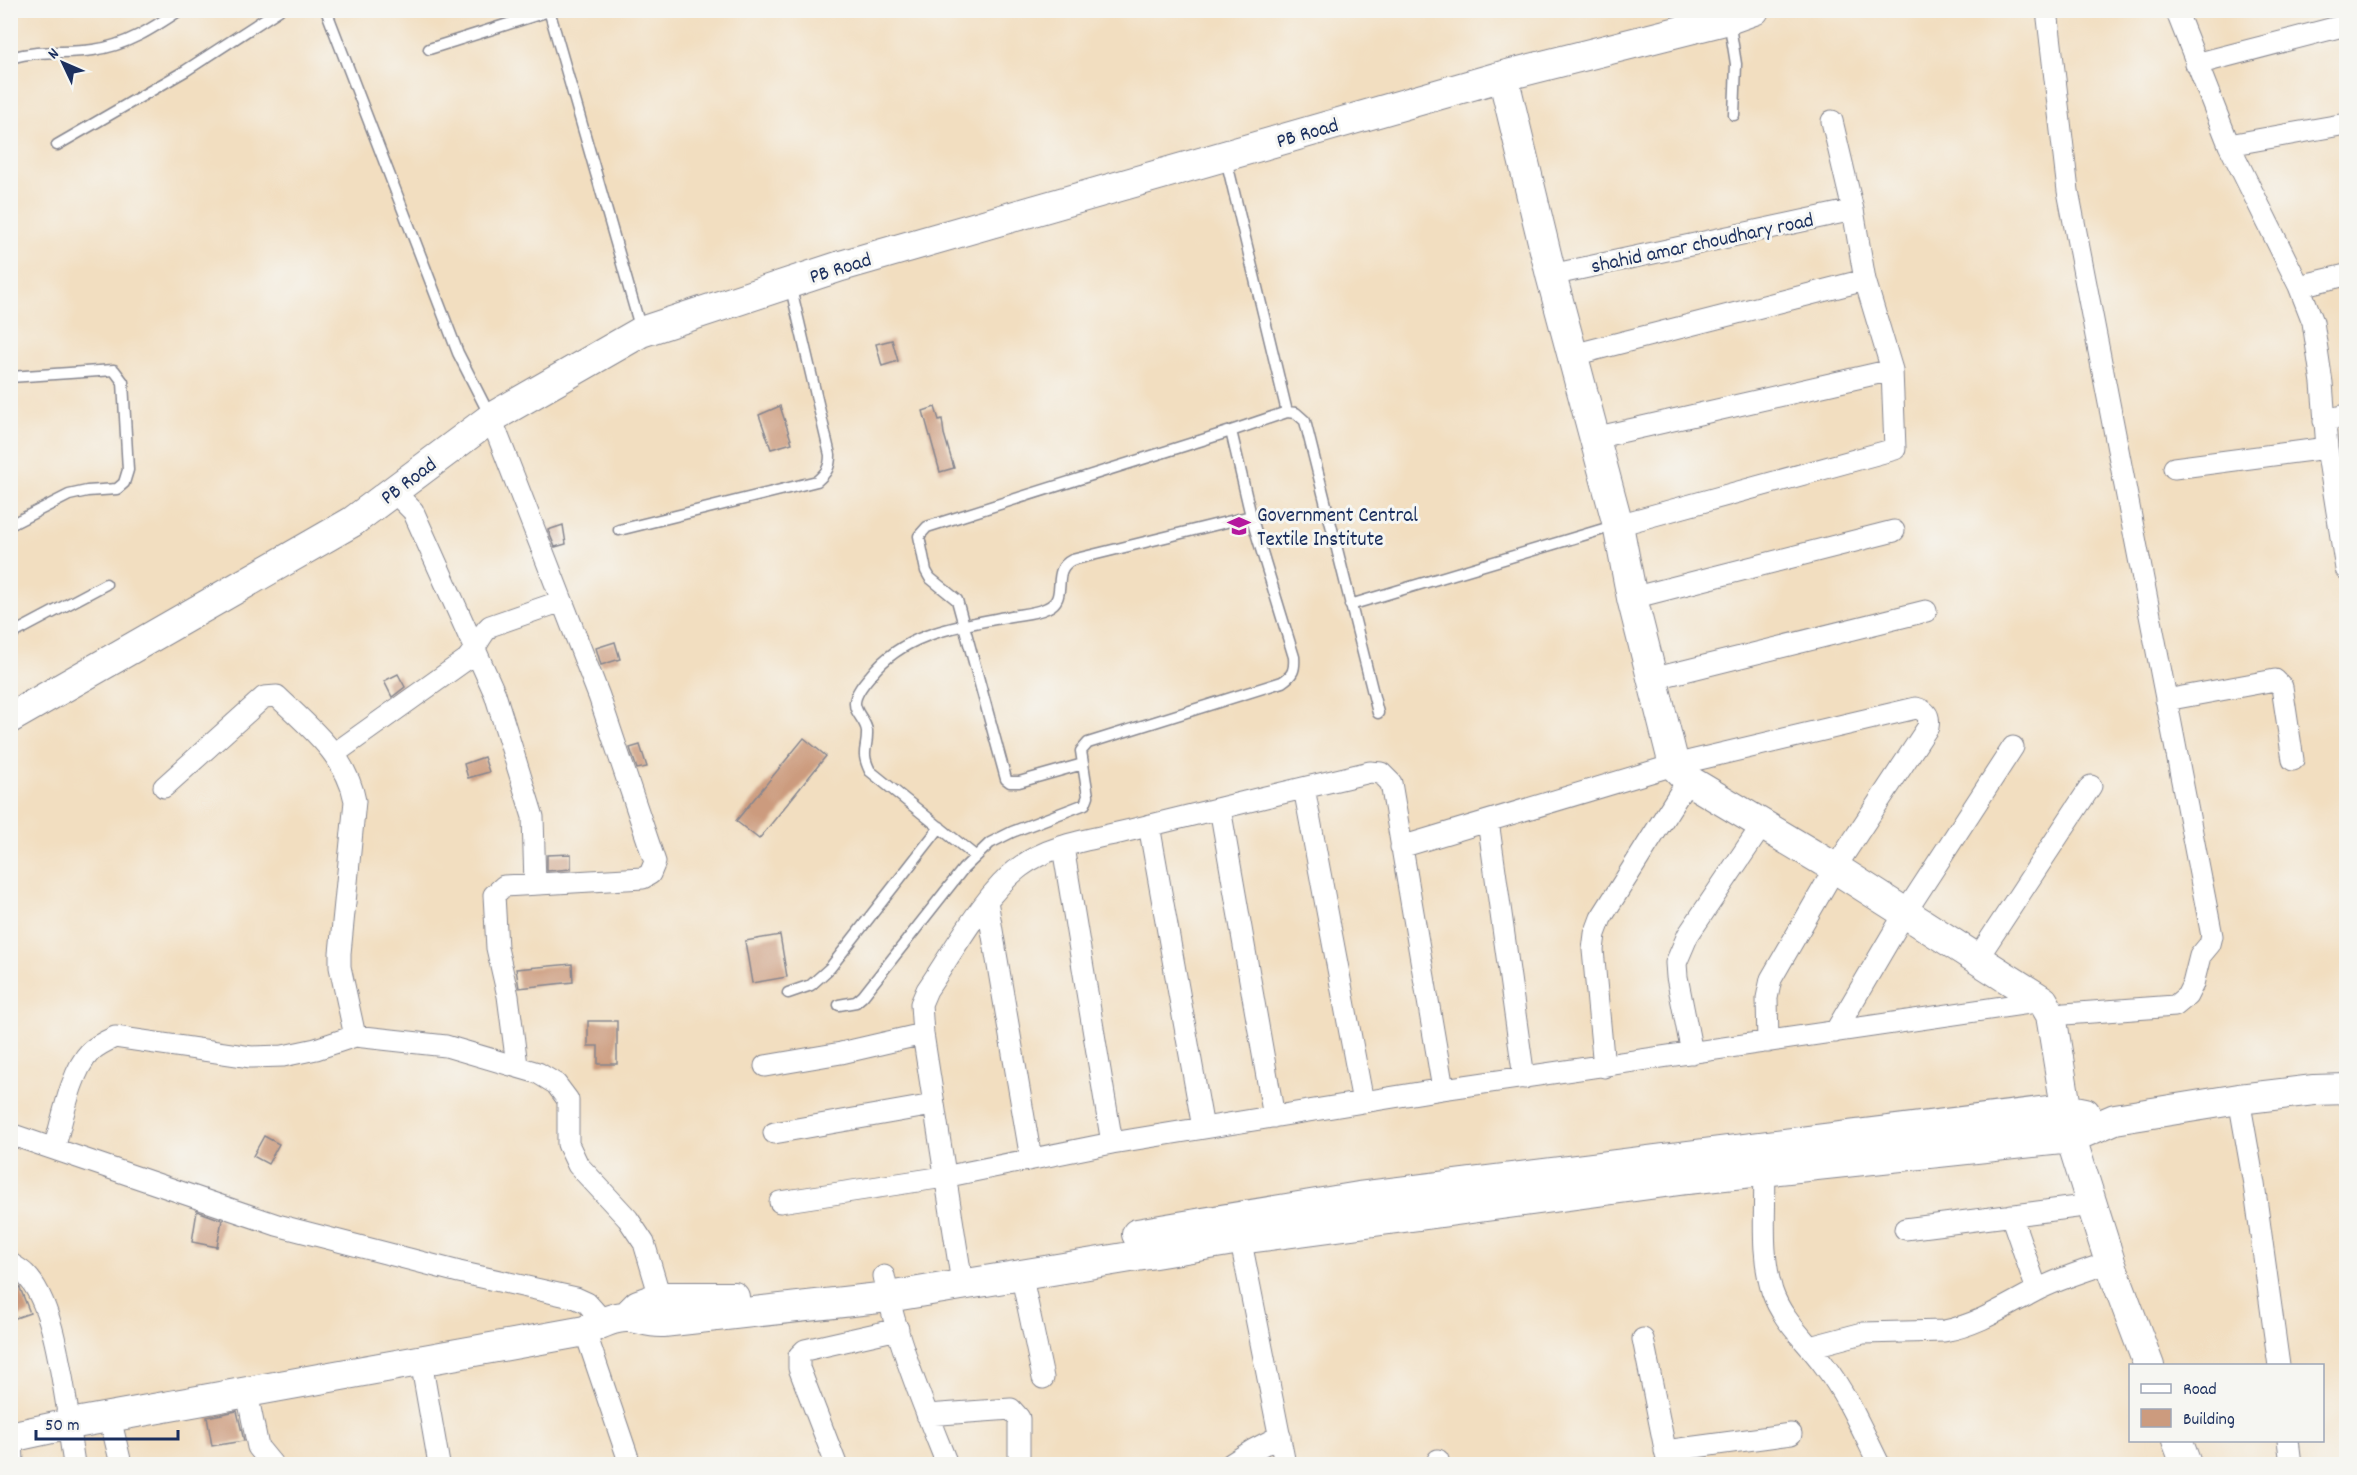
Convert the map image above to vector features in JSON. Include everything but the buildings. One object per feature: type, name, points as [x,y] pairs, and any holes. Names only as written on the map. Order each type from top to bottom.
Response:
[{"type":"street","points":[[780,1202],[944,1177],[1112,1143],[1443,1089],[1835,1032],[2047,1008],[2175,1006],[2181,1002],[2190,990],[2197,973],[2200,956],[2210,944],[2212,928],[2068,191],[2047,10]]},
{"type":"street","points":[[2176,10],[2229,144],[2299,286],[2313,322],[2322,383],[2327,448],[2341,496],[2346,569]]},
{"type":"street","name":"PB Road","points":[[10,718],[352,522],[490,418],[641,332],[864,260],[1225,156],[1503,76],[1742,15]]},
{"type":"street","points":[[2196,64],[2346,25]]},
{"type":"street","points":[[1503,76],[1551,275],[1618,525],[1632,598],[1652,679],[1681,773],[1977,959],[2047,1008],[2071,1138],[2110,1262],[2149,1364]]},
{"type":"street","points":[[1618,525],[1896,449],[1892,370],[1865,280],[1853,210],[1832,121]]},
{"type":"street","points":[[2229,144],[2346,124]]},
{"type":"street","name":"shahid amar choudhary road","points":[[1551,275],[1853,210]]},
{"type":"street","points":[[2299,286],[2346,275]]},
{"type":"street","points":[[1573,355],[1865,280]]},
{"type":"street","points":[[1594,438],[1892,370]]},
{"type":"street","points":[[2324,421],[2346,415]]},
{"type":"street","points":[[490,418],[599,696],[655,862],[650,874],[643,878],[504,886],[494,896],[497,948],[508,996],[517,1065]]},
{"type":"street","points":[[2174,468],[2327,448]]},
{"type":"street","points":[[393,491],[413,511],[495,694],[529,800],[534,834],[534,884]]},
{"type":"street","points":[[1632,598],[1894,531]]},
{"type":"street","points":[[334,754],[456,667],[474,651],[483,632],[490,626],[562,601]]},
{"type":"street","points":[[1652,679],[1926,611]]},
{"type":"street","points":[[2166,700],[2274,680],[2282,687],[2293,760]]},
{"type":"street","points":[[164,787],[264,698],[271,695],[277,696],[334,754],[348,777],[355,801],[340,953],[340,967],[355,1036]]},
{"type":"street","points":[[1401,847],[1488,821],[1681,773],[1916,708],[1922,710],[1928,714],[1930,719],[1928,727],[1835,868],[1771,979],[1767,998],[1768,1042]]},
{"type":"street","points":[[1835,1032],[1905,913],[2013,747]]},
{"type":"street","points":[[961,1273],[933,1105],[921,1004],[927,990],[987,902],[1017,869],[1032,859],[1063,847],[1370,772],[1381,773],[1391,783],[1443,1089]]},
{"type":"street","points":[[1604,1067],[1593,950],[1595,934],[1601,918],[1681,773]]},
{"type":"street","points":[[1977,959],[2091,786]]},
{"type":"street","points":[[1304,788],[1363,1102]]},
{"type":"street","points":[[1220,808],[1274,1118]]},
{"type":"street","points":[[1488,821],[1524,1078]]},
{"type":"street","points":[[1692,1053],[1677,977],[1678,956],[1688,935],[1763,824]]},
{"type":"street","points":[[1149,825],[1203,1128]]},
{"type":"street","points":[[1063,847],[1112,1143]]},
{"type":"street","points":[[987,902],[1031,1159]]},
{"type":"street","points":[[765,1066],[842,1053],[923,1034]]},
{"type":"street","points":[[54,1149],[78,1067],[100,1044],[115,1038],[251,1057],[283,1056],[316,1049],[355,1036],[446,1046],[538,1073],[564,1092],[568,1100],[568,1144],[571,1154],[590,1179],[637,1230],[650,1259],[662,1310]]},
{"type":"street","points":[[1764,1159],[2071,1138],[2115,1119],[2239,1099],[2314,1090],[2346,1089]]},
{"type":"street","points":[[2239,1099],[2254,1184],[2279,1364]]},
{"type":"street","points":[[774,1133],[933,1105]]},
{"type":"street","points":[[12,1446],[69,1424],[421,1360],[605,1323],[650,1323],[662,1310],[886,1286],[961,1273],[1036,1265],[1141,1244],[1360,1209],[1687,1179],[1764,1159],[2065,1109],[2115,1119]]},
{"type":"street","points":[[10,1134],[277,1225],[459,1272],[576,1298],[587,1303],[605,1323],[630,1464]]},
{"type":"street","points":[[1764,1159],[1764,1244],[1772,1292],[1787,1322],[1825,1365],[1851,1406],[1879,1464]]},
{"type":"street","points":[[1905,1228],[2092,1205]]},
{"type":"street","points":[[2012,1215],[2037,1290]]},
{"type":"street","points":[[1238,1228],[1285,1464]]},
{"type":"street","points":[[1810,1347],[1863,1333],[1957,1329],[1984,1318],[2055,1281],[2110,1262]]},
{"type":"street","points":[[1036,1265],[1043,1378]]},
{"type":"street","points":[[16,1273],[42,1300],[51,1323],[74,1464]]},
{"type":"street","points":[[886,1286],[927,1415],[947,1464]]},
{"type":"street","points":[[836,1464],[799,1368],[799,1356],[805,1350],[898,1329]]},
{"type":"street","points":[[1643,1339],[1666,1458],[1791,1434]]},
{"type":"street","points":[[421,1360],[439,1464]]},
{"type":"street","points":[[247,1392],[258,1447],[272,1464]]},
{"type":"street","points":[[927,1415],[1011,1409],[1018,1418],[1019,1464]]},
{"type":"street","points":[[110,1418],[121,1464]]},
{"type":"street","points":[[1231,1464],[1280,1436]]},
{"type":"street","points":[[2178,1442],[2186,1464]]},
{"type":"street","points":[[2288,1442],[2291,1464]]},
{"type":"lane","points":[[10,58],[36,52],[90,51],[118,45],[135,39],[180,10]]},
{"type":"lane","points":[[57,145],[186,71],[279,10]]},
{"type":"lane","points":[[326,10],[458,353],[490,418]]},
{"type":"lane","points":[[429,49],[549,11],[641,332]]},
{"type":"lane","points":[[1734,115],[1736,64],[1742,15]]},
{"type":"lane","points":[[1225,156],[1287,412]]},
{"type":"lane","points":[[619,530],[817,481],[827,472],[830,455],[789,283]]},
{"type":"lane","points":[[10,376],[114,370],[123,382],[128,470],[124,483],[117,489],[69,495],[10,525]]},
{"type":"lane","points":[[1083,764],[1019,782],[1010,782],[1006,778],[957,600],[936,585],[926,571],[920,536],[927,527],[1287,412],[1296,413],[1305,421],[1378,713]]},
{"type":"lane","points":[[839,1005],[856,1002],[863,996],[975,856],[1000,837],[1085,804],[1088,796],[1081,752],[1083,747],[1095,740],[1282,682],[1291,676],[1294,669],[1294,657],[1251,516],[1231,431]]},
{"type":"lane","points":[[975,856],[870,771],[863,751],[867,730],[855,708],[855,700],[865,682],[890,654],[921,638],[964,625],[1041,610],[1052,605],[1058,597],[1061,570],[1064,564],[1072,560],[1251,516]]},
{"type":"lane","points":[[1350,605],[1618,525]]},
{"type":"lane","points":[[10,635],[106,584]]},
{"type":"lane","points":[[788,993],[811,985],[830,968],[939,827]]},
{"type":"place","name":"Government Central Textile Institute","points":[[1239,526]]}]
